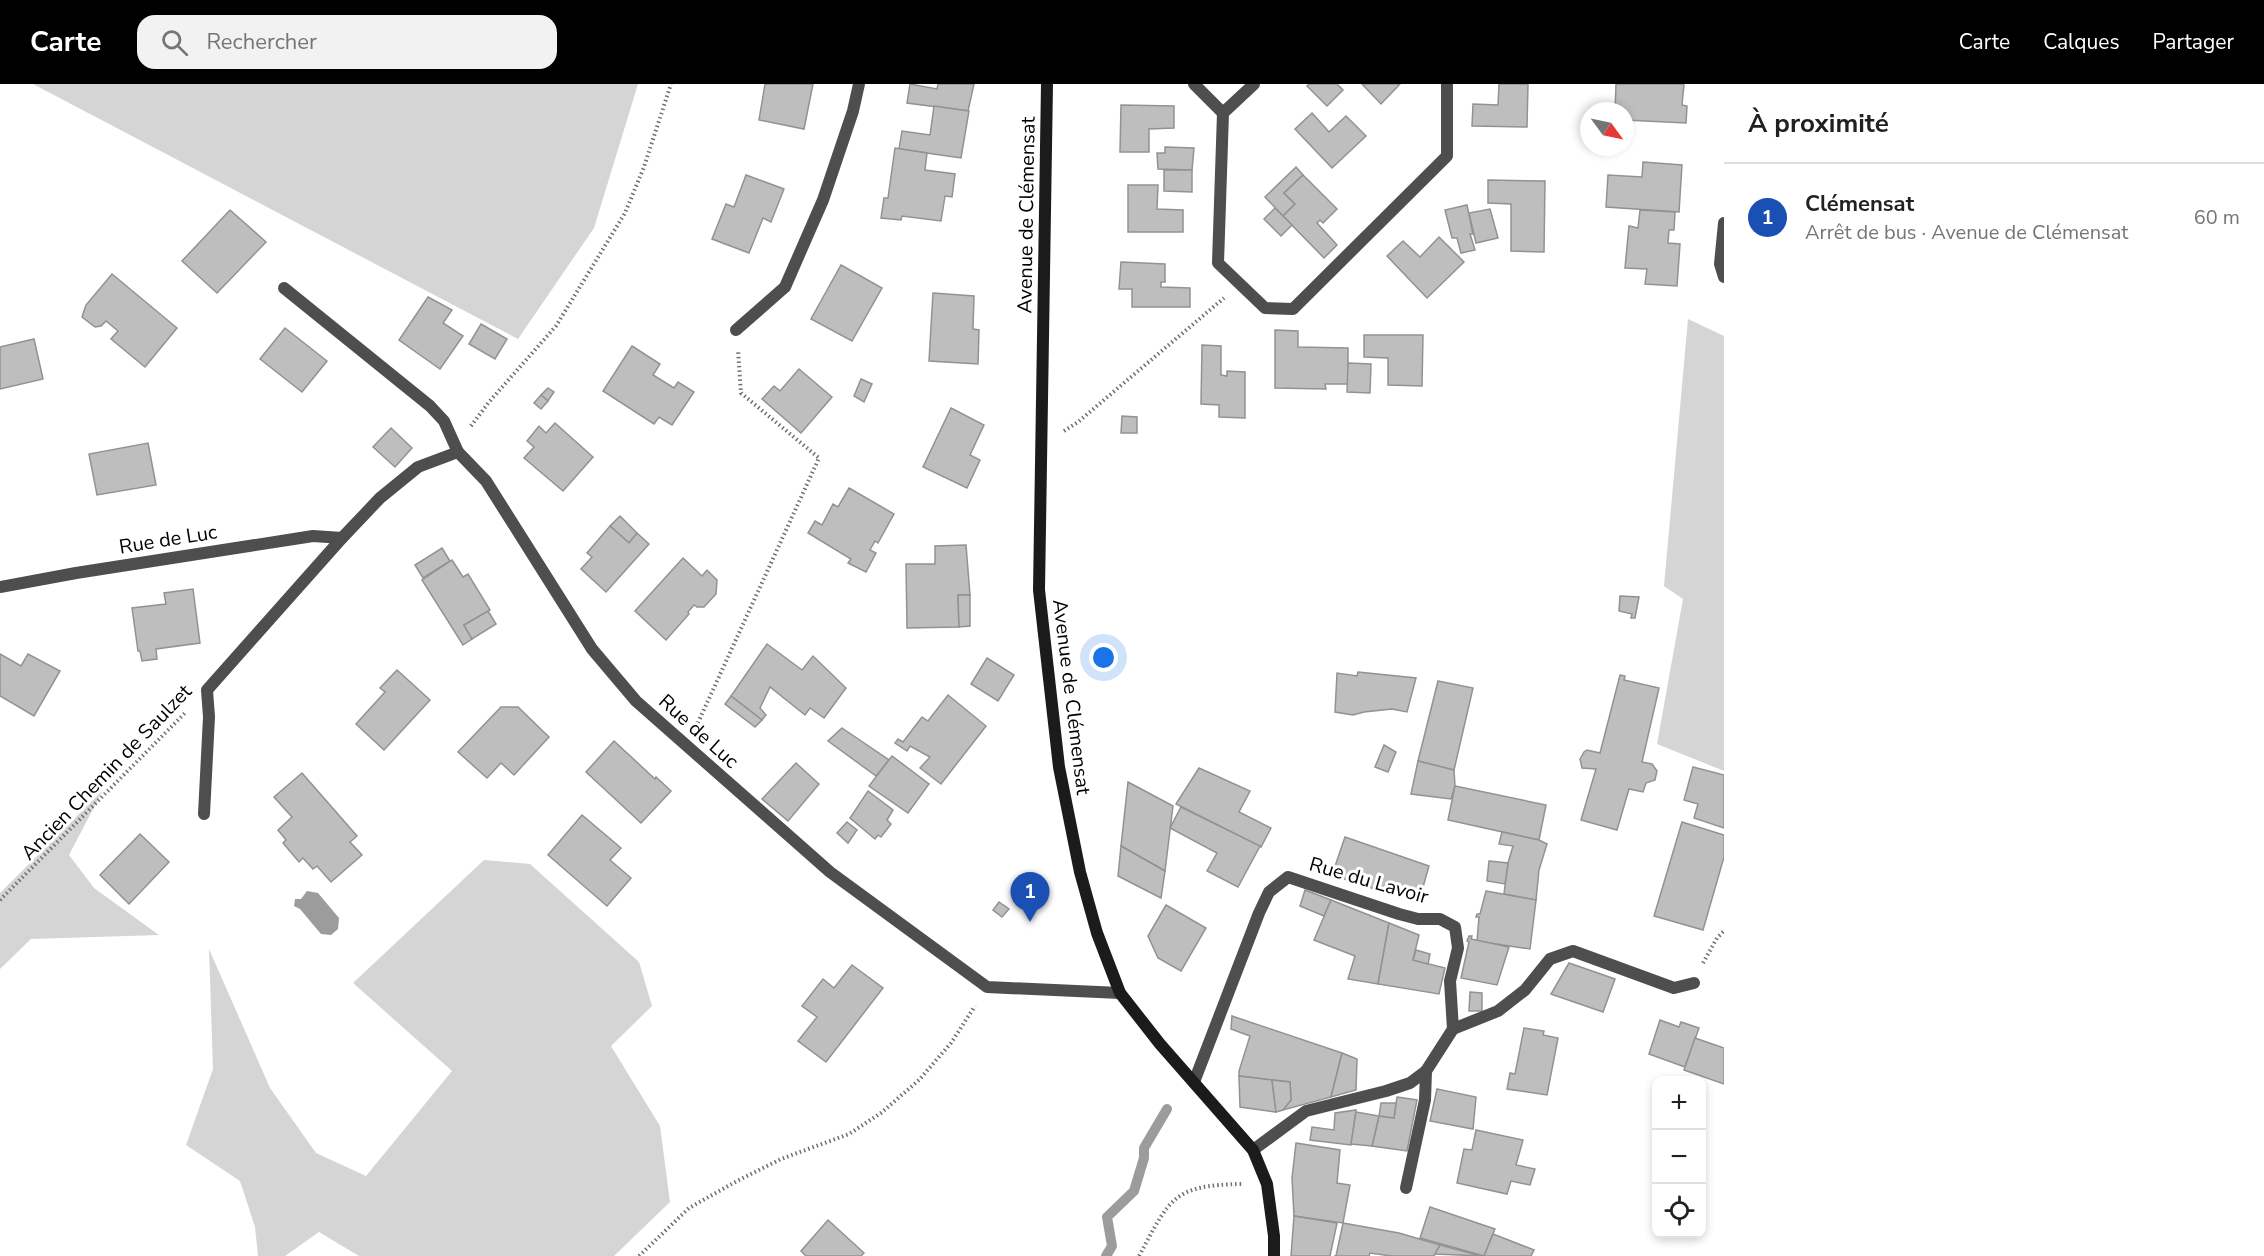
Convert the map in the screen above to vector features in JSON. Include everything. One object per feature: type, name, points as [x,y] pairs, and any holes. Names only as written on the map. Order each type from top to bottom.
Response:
[{"type":"main road","name":"Avenue de Clémensat","points":[[1047,84],[1039,590],[1059,767],[1080,872],[1097,933],[1120,993],[1160,1044],[1253,1150],[1267,1184],[1274,1236],[1274,1256]]},
{"type":"street","points":[[736,330],[785,287],[822,200],[853,111],[859,84]]},
{"type":"street","points":[[1194,84],[1222,113],[1218,263],[1265,308],[1293,309],[1447,156],[1447,84]]},
{"type":"street","points":[[1222,113],[1254,84]]},
{"type":"street","points":[[1724,223],[1720,264],[1724,277]]},
{"type":"street","name":"Rue de Luc","points":[[284,288],[430,406],[444,421],[458,452],[486,481],[592,649],[636,701],[830,872],[987,987]]},
{"type":"street","points":[[204,814],[207,690],[380,498],[418,467],[458,452]]},
{"type":"street","name":"Rue de Luc","points":[[0,587],[313,536],[342,538]]},
{"type":"street","name":"Rue du Lavoir","points":[[1194,1082],[1259,913],[1269,892],[1288,877],[1324,887],[1399,914],[1418,919],[1440,920],[1455,927],[1458,948],[1450,981],[1453,1029]]},
{"type":"street","points":[[1253,1150],[1306,1111],[1410,1083],[1426,1071],[1453,1029],[1498,1011],[1525,990],[1550,959],[1573,951],[1674,988],[1694,983]]},
{"type":"street","points":[[987,987],[1120,993]]},
{"type":"street","points":[[1406,1188],[1425,1100],[1426,1071]]},
{"type":"path","points":[[458,452],[471,425],[556,326],[625,213],[644,166],[671,84]]},
{"type":"path","points":[[1041,447],[1078,422],[1240,284]]},
{"type":"path","points":[[687,746],[819,458],[741,393],[736,330]]},
{"type":"path","name":"Ancien Chemin de Saulzet","points":[[0,900],[108,793],[207,690]]},
{"type":"path","points":[[1694,983],[1717,938],[1724,932]]},
{"type":"path","points":[[639,1256],[689,1209],[781,1159],[849,1134],[881,1113],[919,1080],[951,1043],[987,987]]},
{"type":"path","points":[[1138,1256],[1172,1200],[1187,1190],[1213,1185],[1267,1184]]},
{"type":"shaded area","points":[[33,84],[638,84],[594,228],[518,339]]},
{"type":"shaded area","points":[[1688,319],[1724,336],[1724,771],[1657,744],[1683,599],[1664,586]]},
{"type":"shaded area","points":[[103,790],[69,855],[94,888],[159,935],[31,939],[0,969],[0,893]]},
{"type":"shaded area","points":[[484,860],[530,864],[639,962],[652,1006],[611,1046],[660,1126],[670,1202],[614,1256],[359,1256],[319,1232],[285,1256],[258,1256],[255,1227],[240,1181],[186,1145],[213,1069],[209,949],[270,1088],[316,1153],[366,1176],[452,1071],[353,983]]},
{"type":"shaded area","points":[[307,891],[318,893],[339,918],[338,929],[331,935],[321,934],[300,909],[294,906],[295,899],[301,899]]},
{"type":"building","points":[[765,84],[813,84],[804,129],[759,120]]},
{"type":"building","points":[[910,84],[937,89],[938,84],[974,84],[968,111],[907,103]]},
{"type":"building","points":[[1309,84],[1337,84],[1343,90],[1327,106],[1307,86]]},
{"type":"building","points":[[1362,84],[1400,84],[1381,104]]},
{"type":"building","points":[[1499,84],[1528,84],[1527,127],[1472,126],[1473,104],[1498,105]]},
{"type":"building","points":[[1616,84],[1684,84],[1682,105],[1687,106],[1686,123],[1634,120],[1634,102],[1615,102]]},
{"type":"building","points":[[1121,105],[1174,106],[1174,128],[1149,129],[1149,152],[1120,152]]},
{"type":"building","points":[[934,106],[969,111],[961,158],[899,149],[902,131],[930,135]]},
{"type":"building","points":[[1312,113],[1329,132],[1346,116],[1366,136],[1332,168],[1295,129]]},
{"type":"building","points":[[1165,147],[1194,148],[1192,170],[1158,169],[1157,153],[1165,153]]},
{"type":"building","points":[[895,148],[927,153],[925,170],[955,174],[952,197],[945,196],[941,221],[902,216],[901,220],[881,218],[884,198],[888,198]]},
{"type":"building","points":[[1643,162],[1682,165],[1679,212],[1606,207],[1608,175],[1642,177]]},
{"type":"building","points":[[1296,167],[1303,175],[1284,193],[1295,204],[1283,216],[1265,197]]},
{"type":"building","points":[[1164,170],[1192,170],[1192,192],[1164,191]]},
{"type":"building","points":[[746,175],[784,189],[771,222],[763,218],[749,253],[712,239],[726,204],[734,207]]},
{"type":"building","points":[[1303,175],[1337,209],[1323,223],[1320,220],[1317,223],[1337,245],[1324,258],[1283,216],[1295,204],[1284,193]]},
{"type":"building","points":[[1488,180],[1545,181],[1544,252],[1511,251],[1511,204],[1488,203]]},
{"type":"building","points":[[1128,185],[1158,185],[1157,209],[1183,210],[1183,232],[1128,232]]},
{"type":"building","points":[[1467,205],[1473,234],[1470,234],[1475,250],[1461,253],[1457,238],[1452,238],[1445,210]]},
{"type":"building","points":[[1275,208],[1292,225],[1281,236],[1264,219]]},
{"type":"building","points":[[1490,209],[1498,238],[1476,243],[1469,213]]},
{"type":"building","points":[[230,210],[266,242],[217,293],[182,261]]},
{"type":"building","points":[[1640,210],[1675,212],[1674,230],[1669,230],[1668,243],[1680,244],[1677,286],[1645,284],[1647,269],[1625,268],[1629,226],[1638,228]]},
{"type":"building","points":[[1439,237],[1464,262],[1427,298],[1387,256],[1403,241],[1420,257]]},
{"type":"building","points":[[1121,262],[1165,264],[1165,282],[1161,282],[1161,287],[1190,288],[1190,307],[1132,307],[1132,289],[1119,289]]},
{"type":"building","points":[[841,265],[882,288],[852,341],[811,319]]},
{"type":"building","points":[[112,274],[177,328],[145,367],[111,339],[118,331],[106,321],[101,326],[95,327],[82,317],[86,305]]},
{"type":"building","points":[[933,293],[974,296],[973,329],[979,330],[978,364],[929,361]]},
{"type":"building","points":[[428,297],[452,310],[443,323],[463,336],[440,369],[399,340]]},
{"type":"building","points":[[481,324],[507,339],[495,359],[469,344]]},
{"type":"building","points":[[285,328],[327,361],[302,392],[260,359]]},
{"type":"building","points":[[1275,330],[1298,331],[1298,347],[1348,348],[1348,384],[1325,384],[1326,389],[1275,388]]},
{"type":"building","points":[[1364,335],[1423,335],[1422,386],[1388,385],[1388,358],[1364,357]]},
{"type":"building","points":[[34,339],[43,379],[0,389],[0,347]]},
{"type":"building","points":[[1202,345],[1221,346],[1221,375],[1227,376],[1227,371],[1245,372],[1245,418],[1219,417],[1219,405],[1201,404]]},
{"type":"building","points":[[632,346],[660,364],[653,375],[674,388],[678,382],[694,392],[672,425],[659,417],[654,424],[603,391]]},
{"type":"building","points":[[1348,363],[1371,364],[1370,393],[1347,392]]},
{"type":"building","points":[[799,369],[832,397],[801,433],[762,399],[774,386],[780,391]]},
{"type":"building","points":[[861,379],[872,384],[864,402],[854,396]]},
{"type":"building","points":[[548,388],[554,392],[548,401],[541,395]]},
{"type":"building","points":[[541,395],[548,401],[541,409],[534,403]]},
{"type":"building","points":[[951,408],[984,425],[970,455],[980,460],[967,488],[923,467]]},
{"type":"building","points":[[1122,416],[1137,417],[1137,433],[1121,433]]},
{"type":"building","points":[[555,423],[593,457],[563,491],[524,458],[534,447],[527,441],[539,426],[546,433]]},
{"type":"building","points":[[391,428],[412,448],[395,467],[373,447]]},
{"type":"building","points":[[148,443],[156,485],[97,495],[89,454]]},
{"type":"building","points":[[849,488],[894,514],[878,543],[875,541],[870,550],[876,553],[866,572],[848,563],[851,559],[808,533],[815,521],[822,525],[833,504],[838,507]]},
{"type":"building","points":[[620,516],[637,533],[629,543],[610,526]]},
{"type":"building","points":[[610,526],[629,543],[637,533],[649,544],[606,592],[581,569],[592,557],[587,553]]},
{"type":"building","points":[[966,545],[970,595],[958,595],[959,627],[907,628],[906,564],[935,564],[935,546]]},
{"type":"building","points":[[442,548],[450,561],[423,578],[415,565]]},
{"type":"building","points":[[683,558],[702,576],[707,570],[717,580],[716,594],[704,607],[694,605],[666,640],[635,611]]},
{"type":"building","points":[[452,560],[463,577],[468,574],[490,610],[464,625],[472,639],[463,645],[422,580]]},
{"type":"building","points":[[193,589],[200,643],[156,649],[157,659],[142,661],[140,651],[138,651],[132,608],[166,604],[164,593]]},
{"type":"building","points":[[958,595],[970,595],[970,626],[959,627]]},
{"type":"building","points":[[1620,596],[1639,597],[1635,618],[1631,618],[1632,614],[1619,611]]},
{"type":"building","points":[[488,611],[496,624],[472,639],[464,625]]},
{"type":"building","points":[[767,644],[802,670],[813,656],[846,688],[824,718],[810,708],[805,715],[770,687],[760,708],[766,715],[762,720],[731,696]]},
{"type":"building","points":[[0,654],[21,666],[28,654],[60,671],[34,716],[0,696]]},
{"type":"building","points":[[987,658],[1014,675],[998,701],[971,684]]},
{"type":"building","points":[[397,670],[430,700],[384,750],[356,724],[385,692],[380,688]]},
{"type":"building","points":[[1358,672],[1416,678],[1407,712],[1392,709],[1353,715],[1335,712],[1337,673],[1357,676]]},
{"type":"building","points":[[1620,675],[1625,676],[1624,680],[1659,688],[1642,762],[1652,764],[1657,771],[1655,780],[1646,783],[1643,792],[1629,789],[1617,830],[1581,820],[1596,769],[1582,768],[1580,759],[1587,750],[1600,753]]},
{"type":"building","points":[[1438,681],[1473,688],[1454,770],[1418,761]]},
{"type":"building","points":[[948,695],[986,726],[941,784],[920,768],[930,757],[910,746],[907,751],[895,743],[898,739],[903,742],[922,717],[928,721]]},
{"type":"building","points":[[731,696],[762,720],[755,727],[725,704]]},
{"type":"building","points":[[501,707],[518,707],[549,737],[514,775],[501,763],[487,778],[458,752]]},
{"type":"building","points":[[842,728],[889,760],[876,776],[828,741]]},
{"type":"building","points":[[614,741],[671,791],[641,823],[586,772]]},
{"type":"building","points":[[1384,745],[1396,752],[1388,772],[1375,767]]},
{"type":"building","points":[[892,756],[929,784],[908,813],[869,786]]},
{"type":"building","points":[[1418,761],[1454,770],[1455,786],[1451,799],[1411,794]]},
{"type":"building","points":[[796,763],[819,784],[788,821],[762,799]]},
{"type":"building","points":[[1693,767],[1724,775],[1724,828],[1694,818],[1698,804],[1684,800]]},
{"type":"building","points":[[1199,768],[1250,791],[1239,812],[1271,828],[1261,847],[1176,804]]},
{"type":"building","points":[[302,773],[357,836],[350,842],[362,855],[331,882],[317,866],[313,869],[303,858],[299,862],[283,843],[286,840],[278,830],[292,817],[274,797]]},
{"type":"building","points":[[1128,782],[1173,806],[1165,871],[1121,846]]},
{"type":"building","points":[[1455,786],[1546,805],[1539,840],[1448,820]]},
{"type":"building","points":[[868,791],[893,810],[887,820],[891,824],[881,837],[878,835],[875,839],[850,818]]},
{"type":"building","points":[[1181,807],[1260,846],[1238,887],[1207,871],[1217,853],[1170,828]]},
{"type":"building","points":[[582,815],[621,848],[610,860],[631,878],[607,906],[548,855]]},
{"type":"building","points":[[847,822],[857,830],[848,843],[837,833]]},
{"type":"building","points":[[1682,822],[1724,835],[1724,857],[1703,930],[1654,916]]},
{"type":"building","points":[[1502,832],[1539,840],[1547,844],[1539,870],[1536,900],[1504,894],[1513,846],[1499,844]]},
{"type":"building","points":[[140,834],[169,862],[129,904],[100,875]]},
{"type":"building","points":[[1345,837],[1429,866],[1421,894],[1397,886],[1393,895],[1332,875]]},
{"type":"building","points":[[1121,846],[1165,871],[1161,898],[1118,876]]},
{"type":"building","points":[[1489,861],[1508,863],[1505,884],[1487,881]]},
{"type":"building","points":[[1305,890],[1331,900],[1324,916],[1300,906]]},
{"type":"building","points":[[1486,891],[1536,900],[1530,949],[1477,941],[1479,917],[1476,917],[1480,914]]},
{"type":"building","points":[[1331,900],[1389,923],[1378,984],[1348,979],[1355,956],[1314,940]]},
{"type":"building","points":[[999,902],[1009,909],[1002,917],[993,910]]},
{"type":"building","points":[[1166,905],[1206,928],[1181,971],[1158,958],[1148,936]]},
{"type":"building","points":[[1389,923],[1419,935],[1413,960],[1445,968],[1439,994],[1378,984]]},
{"type":"building","points":[[1469,936],[1472,936],[1471,939],[1509,947],[1497,985],[1461,978]]},
{"type":"building","points":[[1416,950],[1430,954],[1428,964],[1413,960]]},
{"type":"building","points":[[1569,963],[1615,979],[1603,1012],[1551,994]]},
{"type":"building","points":[[852,965],[883,988],[826,1062],[798,1041],[817,1017],[802,1006],[823,979],[834,988]]},
{"type":"building","points":[[1470,992],[1482,993],[1482,1011],[1469,1011]]},
{"type":"building","points":[[1232,1016],[1342,1053],[1331,1097],[1283,1110],[1291,1100],[1290,1082],[1239,1076],[1250,1036],[1231,1029]]},
{"type":"building","points":[[1660,1020],[1679,1027],[1681,1022],[1699,1028],[1685,1067],[1649,1054]]},
{"type":"building","points":[[1524,1028],[1544,1031],[1543,1035],[1558,1038],[1547,1095],[1507,1089],[1510,1073],[1515,1074]]},
{"type":"building","points":[[1695,1038],[1724,1048],[1724,1084],[1684,1070]]},
{"type":"building","points":[[1342,1053],[1357,1059],[1356,1090],[1331,1097]]},
{"type":"building","points":[[1239,1076],[1272,1080],[1276,1112],[1240,1107]]},
{"type":"building","points":[[1272,1080],[1290,1082],[1291,1100],[1283,1110],[1276,1112]]},
{"type":"building","points":[[1437,1089],[1476,1097],[1473,1129],[1430,1121]]},
{"type":"building","points":[[1397,1097],[1417,1100],[1407,1151],[1372,1146],[1379,1116],[1394,1118]]},
{"type":"building","points":[[1381,1103],[1396,1103],[1394,1118],[1379,1116]]},
{"type":"building","points":[[1356,1110],[1351,1145],[1310,1140],[1312,1127],[1334,1130],[1335,1113]]},
{"type":"building","points":[[1356,1112],[1379,1116],[1372,1146],[1351,1144]]},
{"type":"building","points":[[1476,1130],[1523,1140],[1516,1165],[1535,1169],[1530,1185],[1511,1181],[1507,1194],[1457,1183],[1464,1149],[1472,1150]]},
{"type":"building","points":[[1296,1143],[1340,1150],[1337,1183],[1350,1185],[1343,1223],[1294,1216],[1292,1178]]},
{"type":"building","points":[[1430,1207],[1495,1229],[1484,1256],[1420,1238]]},
{"type":"building","points":[[1294,1216],[1337,1223],[1330,1256],[1291,1256]]},
{"type":"building","points":[[828,1220],[864,1253],[861,1256],[806,1256],[801,1251]]},
{"type":"building","points":[[1343,1223],[1399,1233],[1440,1245],[1434,1256],[1391,1256],[1370,1253],[1369,1256],[1336,1256]]},
{"type":"building","points":[[1493,1234],[1534,1250],[1531,1256],[1484,1256]]},
{"type":"building","points":[[1440,1245],[1481,1256],[1435,1254]]},
{"type":"waterway","points":[[1106,1256],[1112,1246],[1107,1217],[1134,1191],[1144,1158],[1144,1148],[1167,1109]]},
{"type":"place","name":"Clémensat","points":[[1030,922]]}]
